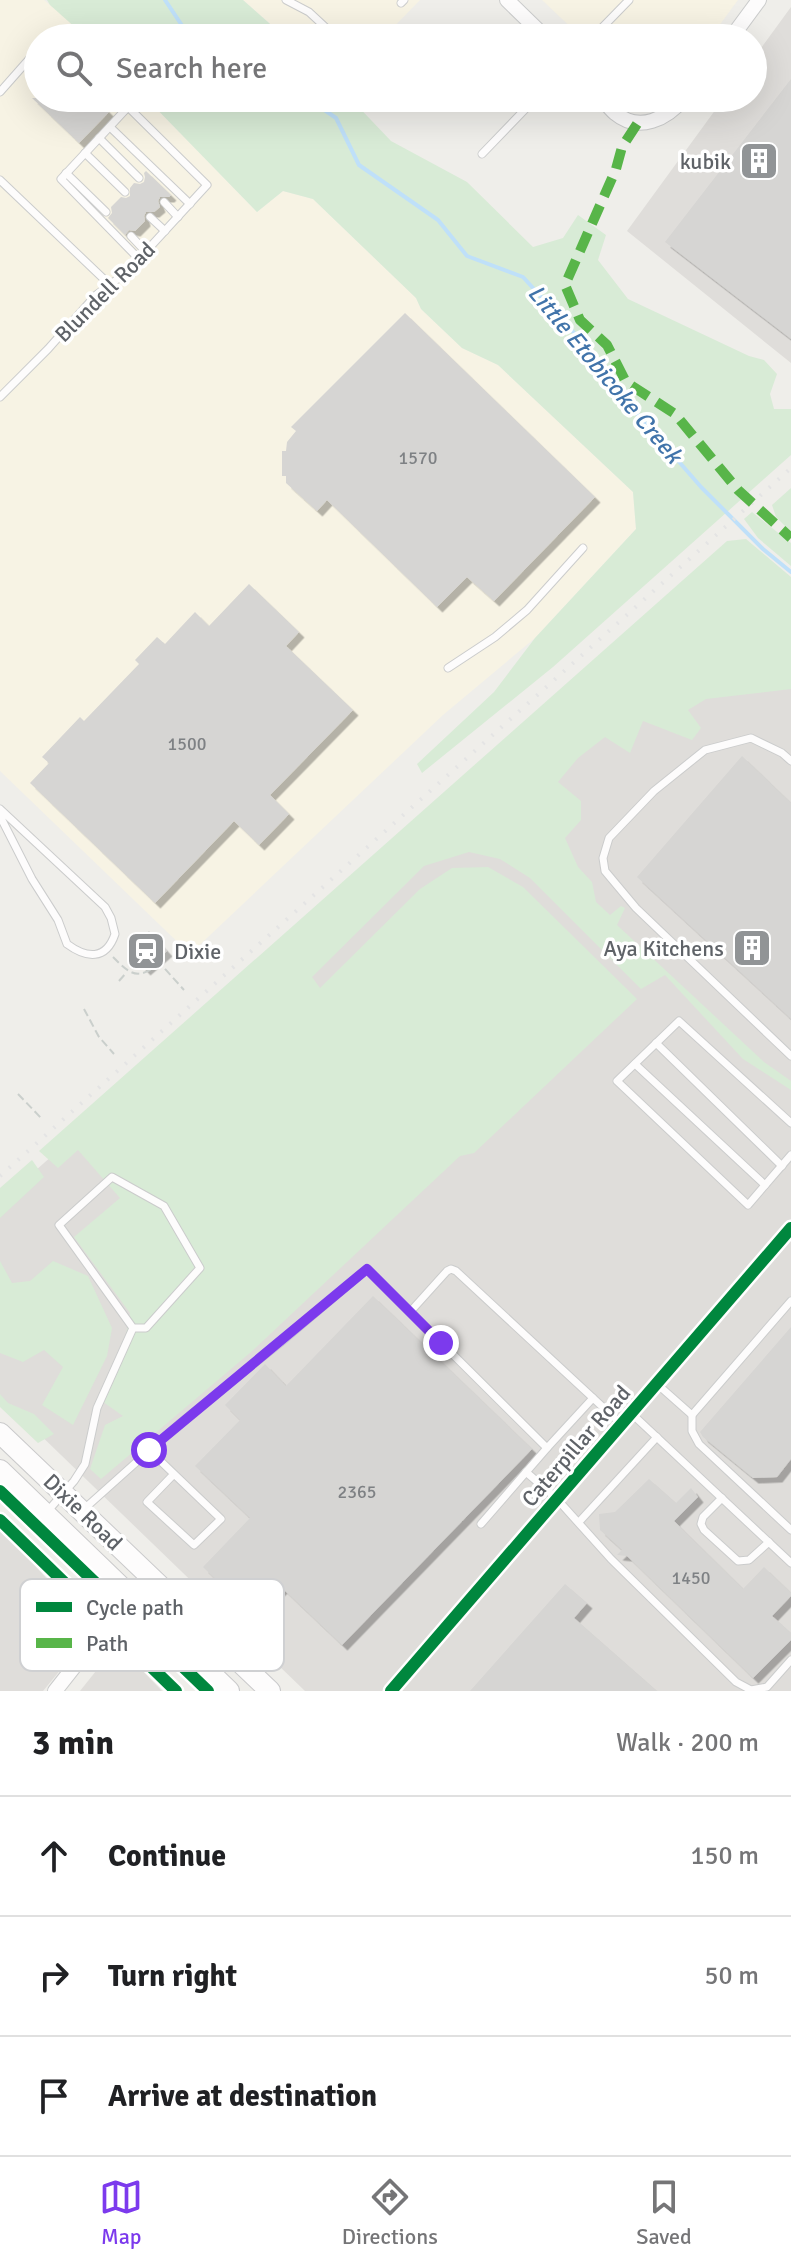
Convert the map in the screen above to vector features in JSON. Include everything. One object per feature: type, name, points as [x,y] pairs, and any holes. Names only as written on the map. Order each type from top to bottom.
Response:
[{"type":"main road","name":"Dixie Road","points":[[0,1433],[153,1579]]},
{"type":"main road","name":"Dixie Road","points":[[0,1470],[112,1579]]},
{"type":"main road","points":[[61,1530],[82,1511]]},
{"type":"main road","name":"Dixie Road","points":[[208,1671],[229,1691]]},
{"type":"main road","name":"Dixie Road","points":[[249,1671],[270,1691]]},
{"type":"street","points":[[507,0],[532,24]]},
{"type":"street","points":[[741,24],[759,0]]},
{"type":"street","points":[[614,112],[637,124],[661,119],[669,112]]},
{"type":"street","name":"Caterpillar Road","points":[[391,1691],[791,1228]]},
{"type":"street","points":[[0,1520],[60,1579]]},
{"type":"street","points":[[59,1690],[73,1671]]},
{"type":"street","points":[[155,1671],[176,1691]]},
{"type":"lane","points":[[286,0],[309,12],[322,24]]},
{"type":"lane","points":[[606,24],[629,0]]},
{"type":"lane","points":[[0,92],[24,65]]},
{"type":"lane","points":[[124,112],[61,179],[139,259]]},
{"type":"lane","name":"Blundell Road","points":[[0,397],[109,284],[146,252],[207,185],[133,112]]},
{"type":"lane","points":[[482,154],[522,112]]},
{"type":"lane","points":[[110,127],[190,204]]},
{"type":"lane","points":[[99,138],[139,178]]},
{"type":"lane","points":[[85,153],[125,192]]},
{"type":"lane","points":[[66,173],[106,212]]},
{"type":"lane","points":[[0,180],[109,284]]},
{"type":"lane","points":[[164,202],[178,217]]},
{"type":"lane","points":[[150,217],[165,231]]},
{"type":"lane","points":[[131,236],[146,252]]},
{"type":"lane","points":[[448,668],[495,637],[527,610],[583,548]]},
{"type":"lane","points":[[791,761],[782,753],[751,738],[705,750],[654,791],[609,838],[603,858],[605,871],[636,908],[791,1056]]},
{"type":"lane","points":[[0,809],[105,907],[115,934],[106,950],[96,955],[85,954],[67,944],[58,920],[32,879],[0,816]]},
{"type":"lane","points":[[791,1123],[679,1021],[617,1081],[748,1205],[791,1155]]},
{"type":"lane","points":[[656,1043],[782,1166]]},
{"type":"lane","points":[[635,1064],[765,1185]]},
{"type":"lane","points":[[112,1177],[164,1206],[200,1268],[146,1328],[133,1328],[59,1225],[112,1177]]},
{"type":"lane","points":[[82,1511],[149,1450],[367,1269],[547,1448]]},
{"type":"lane","points":[[410,1312],[451,1269],[593,1398],[657,1437],[791,1563]]},
{"type":"lane","points":[[791,1301],[692,1415],[692,1431],[699,1444],[791,1530]]},
{"type":"lane","points":[[44,1514],[85,1464],[97,1408],[133,1328]]},
{"type":"lane","points":[[657,1384],[692,1415]]},
{"type":"lane","points":[[481,1524],[593,1398]]},
{"type":"lane","points":[[579,1522],[657,1437]]},
{"type":"lane","points":[[149,1450],[221,1519],[194,1545],[147,1502],[174,1474]]},
{"type":"lane","points":[[526,1472],[557,1499],[611,1559],[736,1682],[751,1690],[767,1687],[791,1660]]},
{"type":"lane","points":[[722,1498],[703,1517],[701,1524],[704,1530],[738,1561],[749,1560],[769,1542]]},
{"type":"path","points":[[106,950],[128,972],[143,974],[160,964]]},
{"type":"path","points":[[157,960],[184,990]]},
{"type":"path","points":[[119,981],[128,972]]},
{"type":"path","points":[[84,1009],[99,1037],[114,1054]]},
{"type":"path","points":[[18,1094],[42,1119]]},
{"type":"shaded area","points":[[0,0],[44,0],[73,24],[24,24],[24,112],[160,112],[257,212],[283,191],[313,199],[416,298],[421,309],[462,348],[498,365],[633,492],[636,529],[535,638],[443,715],[190,954],[0,771]]},
{"type":"shaded area","points":[[243,0],[420,0],[397,24],[270,24]]},
{"type":"shaded area","points":[[542,0],[738,0],[720,24],[567,24]]},
{"type":"shaded area","points":[[791,7],[791,363],[627,231],[714,112],[767,112],[767,40]]},
{"type":"shaded area","points":[[710,573],[791,631],[791,1691],[305,1691],[284,1671],[284,1579],[189,1579],[0,1396],[0,1202]]},
{"type":"shaded area","points":[[0,1526],[47,1579],[20,1579],[20,1671],[59,1671],[43,1691],[0,1691]]},
{"type":"shaded area","points":[[96,1671],[143,1671],[162,1691],[80,1691]]},
{"type":"green space","points":[[47,0],[243,0],[270,24],[71,24]]},
{"type":"green space","points":[[160,112],[363,112],[391,141],[467,182],[533,247],[563,238],[578,215],[606,235],[598,260],[628,299],[749,356],[764,360],[777,374],[770,394],[774,409],[791,409],[791,455],[553,667],[422,773],[417,764],[494,692],[535,638],[636,529],[633,492],[498,365],[462,348],[421,309],[416,298],[313,199],[283,191],[257,212]]},
{"type":"green space","points":[[791,488],[791,532],[776,517],[772,505]]},
{"type":"green space","points":[[752,512],[791,543],[791,566],[758,538],[744,519]]},
{"type":"green space","points":[[746,539],[791,577],[791,689],[706,699],[688,710],[701,728],[692,740],[643,721],[630,753],[605,737],[578,758],[558,782],[581,801],[581,820],[565,838],[578,867],[592,882],[596,902],[610,915],[621,906],[625,908],[617,925],[764,1062],[791,1081],[791,1090],[743,1059],[665,975],[641,989],[530,878],[500,859],[469,852],[424,866],[312,977],[320,988],[420,889],[452,868],[488,867],[523,887],[637,999],[474,1153],[460,1156],[251,1352],[101,1479],[90,1469],[105,1425],[123,1416],[99,1399],[122,1356],[130,1313],[74,1237],[120,1198],[78,1150],[58,1168],[39,1151],[727,541]]},
{"type":"green space","points":[[32,1160],[44,1177],[0,1218],[0,1188]]},
{"type":"green space","points":[[0,1261],[12,1283],[30,1281],[53,1261],[88,1276],[112,1328],[107,1356],[73,1425],[42,1405],[63,1367],[44,1350],[23,1362],[0,1353]]},
{"type":"green space","points":[[0,1394],[8,1403],[34,1414],[54,1434],[38,1443],[0,1407]]},
{"type":"building","name":"kubik","points":[[791,79],[791,339],[665,242]]},
{"type":"building","points":[[47,112],[109,112],[79,143]]},
{"type":"building","points":[[146,171],[171,195],[160,197],[160,207],[154,212],[146,212],[145,221],[135,231],[129,230],[125,235],[108,218],[112,213],[111,207],[121,197],[130,196],[134,183],[144,182]]},
{"type":"building","points":[[405,313],[595,497],[494,601],[467,577],[437,607],[327,500],[317,511],[286,483],[286,476],[282,476],[282,451],[286,451],[287,442],[296,431],[291,427]]},
{"type":"building","points":[[249,584],[299,632],[286,646],[353,710],[270,795],[289,814],[259,845],[234,821],[155,903],[30,783],[49,763],[42,757],[80,717],[84,721],[139,664],[135,660],[157,637],[165,644],[195,612],[209,626]]},
{"type":"building","name":"Aya Kitchens","points":[[742,756],[791,803],[791,1019],[637,877]]},
{"type":"building","points":[[149,931],[167,951],[145,970],[127,950]]},
{"type":"building","points":[[373,1296],[532,1449],[342,1645],[284,1590],[284,1579],[215,1579],[203,1567],[250,1518],[195,1466],[240,1420],[225,1405],[265,1364],[286,1386]]},
{"type":"building","points":[[791,1327],[791,1459],[777,1477],[753,1478],[700,1432]]},
{"type":"building","points":[[649,1479],[676,1503],[691,1488],[698,1497],[674,1521],[743,1589],[764,1567],[791,1593],[772,1616],[791,1633],[791,1640],[753,1678],[627,1556],[617,1555],[622,1550],[600,1530],[599,1514],[615,1512]]},
{"type":"building","points":[[565,1584],[587,1603],[574,1618],[657,1691],[470,1691]]},
{"type":"waterway","name":"Little Etobicoke Creek","points":[[165,0],[181,24]]},
{"type":"waterway","name":"Little Etobicoke Creek","points":[[327,112],[336,118],[359,165],[438,220],[467,256],[523,277],[586,346],[633,409],[701,487],[763,549],[791,572]]},
{"type":"railway","points":[[0,1176],[791,468]]},
{"type":"marked path","points":[[637,124],[622,147],[616,169],[565,285],[580,320],[607,345],[626,382],[675,414],[738,490],[791,538]]},
{"type":"cycle path","points":[[391,1691],[791,1228]]},
{"type":"cycle path","points":[[0,1491],[92,1579]]},
{"type":"cycle path","points":[[0,1520],[61,1579]]},
{"type":"cycle path","points":[[155,1671],[176,1691]]},
{"type":"cycle path","points":[[187,1671],[208,1691]]},
{"type":"place","name":"kubik","points":[[759,161]]},
{"type":"place","name":"Aya Kitchens","points":[[752,948]]},
{"type":"place","name":"Dixie","points":[[146,951]]},
{"type":"route","points":[[149,1450],[367,1269],[441,1343]]}]
